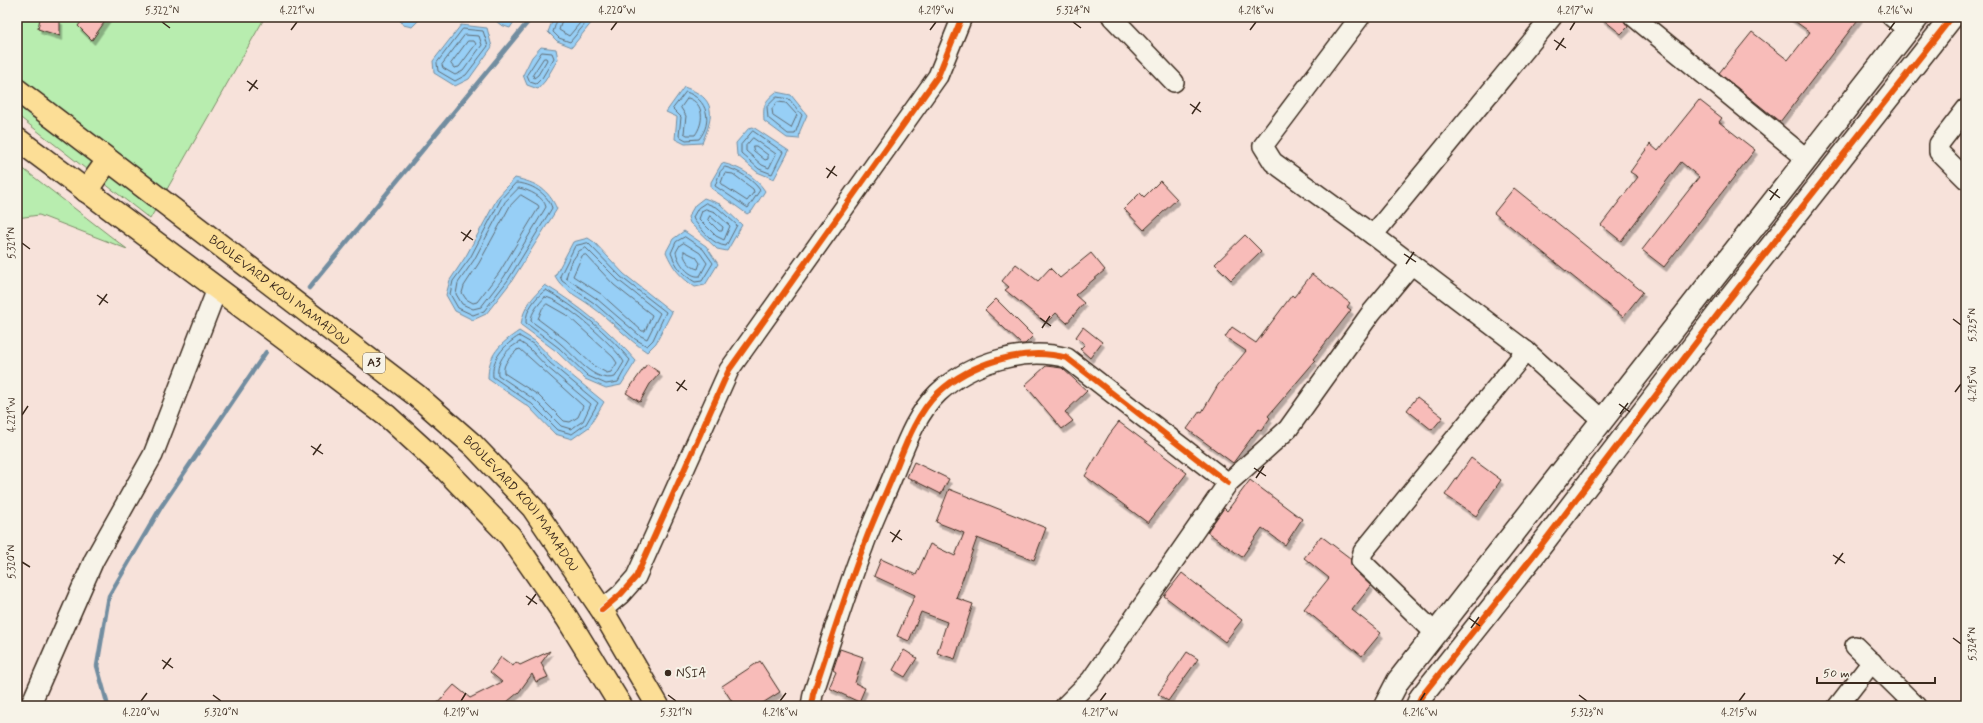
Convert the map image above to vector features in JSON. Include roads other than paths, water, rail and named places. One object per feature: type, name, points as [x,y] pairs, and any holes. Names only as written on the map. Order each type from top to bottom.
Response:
[{"type":"main road","name":"BOULEVARD KOUI MAMADOU","points":[[17,90],[416,395],[473,445],[533,508],[602,610],[658,706]]},
{"type":"main road","points":[[17,139],[387,416],[445,469],[510,536],[567,618],[621,706]]},
{"type":"main road","points":[[86,191],[108,160]]},
{"type":"street","points":[[602,610],[621,594],[636,577],[729,370],[938,76],[962,17]]},
{"type":"street","points":[[1112,17],[1174,82]]},
{"type":"street","points":[[1360,17],[1263,146],[1272,162],[1373,235],[1411,266],[1526,351],[1602,420]]},
{"type":"street","points":[[1373,235],[1552,17]]},
{"type":"street","points":[[1634,17],[1806,159]]},
{"type":"street","points":[[1417,706],[1421,697],[1533,556],[1729,299],[1952,17]]},
{"type":"street","points":[[1385,706],[1398,681],[1806,159],[1906,21]]},
{"type":"street","points":[[1966,109],[1939,144],[1939,152],[1966,179]]},
{"type":"street","points":[[1065,706],[1091,680],[1228,483],[1288,429],[1371,313],[1411,266]]},
{"type":"street","points":[[30,706],[94,560],[153,455],[217,289]]},
{"type":"street","points":[[1435,633],[1361,561],[1363,552],[1526,351]]},
{"type":"street","points":[[811,706],[813,694],[864,544],[906,445],[921,415],[938,394],[962,376],[1002,359],[1028,353],[1052,353],[1067,358],[1228,483]]},
{"type":"street","points":[[1855,646],[1916,706]]},
{"type":"street","points":[[1838,706],[1872,662]]},
{"type":"water","points":[[398,17],[422,17],[412,27],[403,25]]},
{"type":"water","points":[[491,17],[517,17],[510,28],[501,25]]},
{"type":"water","points":[[554,17],[596,17],[572,47],[557,41],[548,32]]},
{"type":"water","points":[[461,25],[487,28],[492,47],[469,79],[455,86],[434,73],[433,61]]},
{"type":"water","points":[[541,47],[556,49],[558,59],[545,81],[538,89],[527,85],[523,75],[532,57]]},
{"type":"water","points":[[684,87],[695,91],[702,96],[710,109],[709,124],[702,143],[685,144],[675,139],[677,117],[666,112]]},
{"type":"water","points":[[776,92],[791,95],[807,115],[800,131],[799,139],[787,138],[764,121],[765,104]]},
{"type":"water","points":[[753,127],[789,151],[774,179],[757,172],[737,155],[736,143],[749,128]]},
{"type":"water","points":[[722,163],[735,167],[746,173],[757,181],[765,191],[752,211],[747,214],[711,188],[711,182]]},
{"type":"water","points":[[515,178],[530,182],[541,188],[550,196],[557,209],[511,282],[486,314],[473,320],[455,311],[446,295],[450,280],[466,256],[498,197]]},
{"type":"water","points":[[704,198],[720,204],[742,225],[727,251],[717,249],[690,223],[688,217],[695,205]]},
{"type":"water","points":[[684,231],[706,246],[718,264],[705,285],[695,287],[685,280],[671,263],[666,252],[673,239]]},
{"type":"water","points":[[588,238],[594,242],[624,274],[672,312],[656,343],[647,352],[598,311],[562,286],[555,276],[573,242]]},
{"type":"water","points":[[545,285],[570,301],[604,328],[636,361],[621,385],[606,388],[585,379],[556,351],[521,325],[526,308]]},
{"type":"water","points":[[519,331],[535,341],[553,360],[604,402],[589,427],[572,439],[555,434],[529,407],[488,379],[490,363],[496,350],[506,340]]},
{"type":"waterway","points":[[309,288],[532,17]]},
{"type":"waterway","points":[[108,706],[97,666],[109,596],[161,507],[266,352]]},
{"type":"place","name":"NSIA","points":[[668,673]]}]
